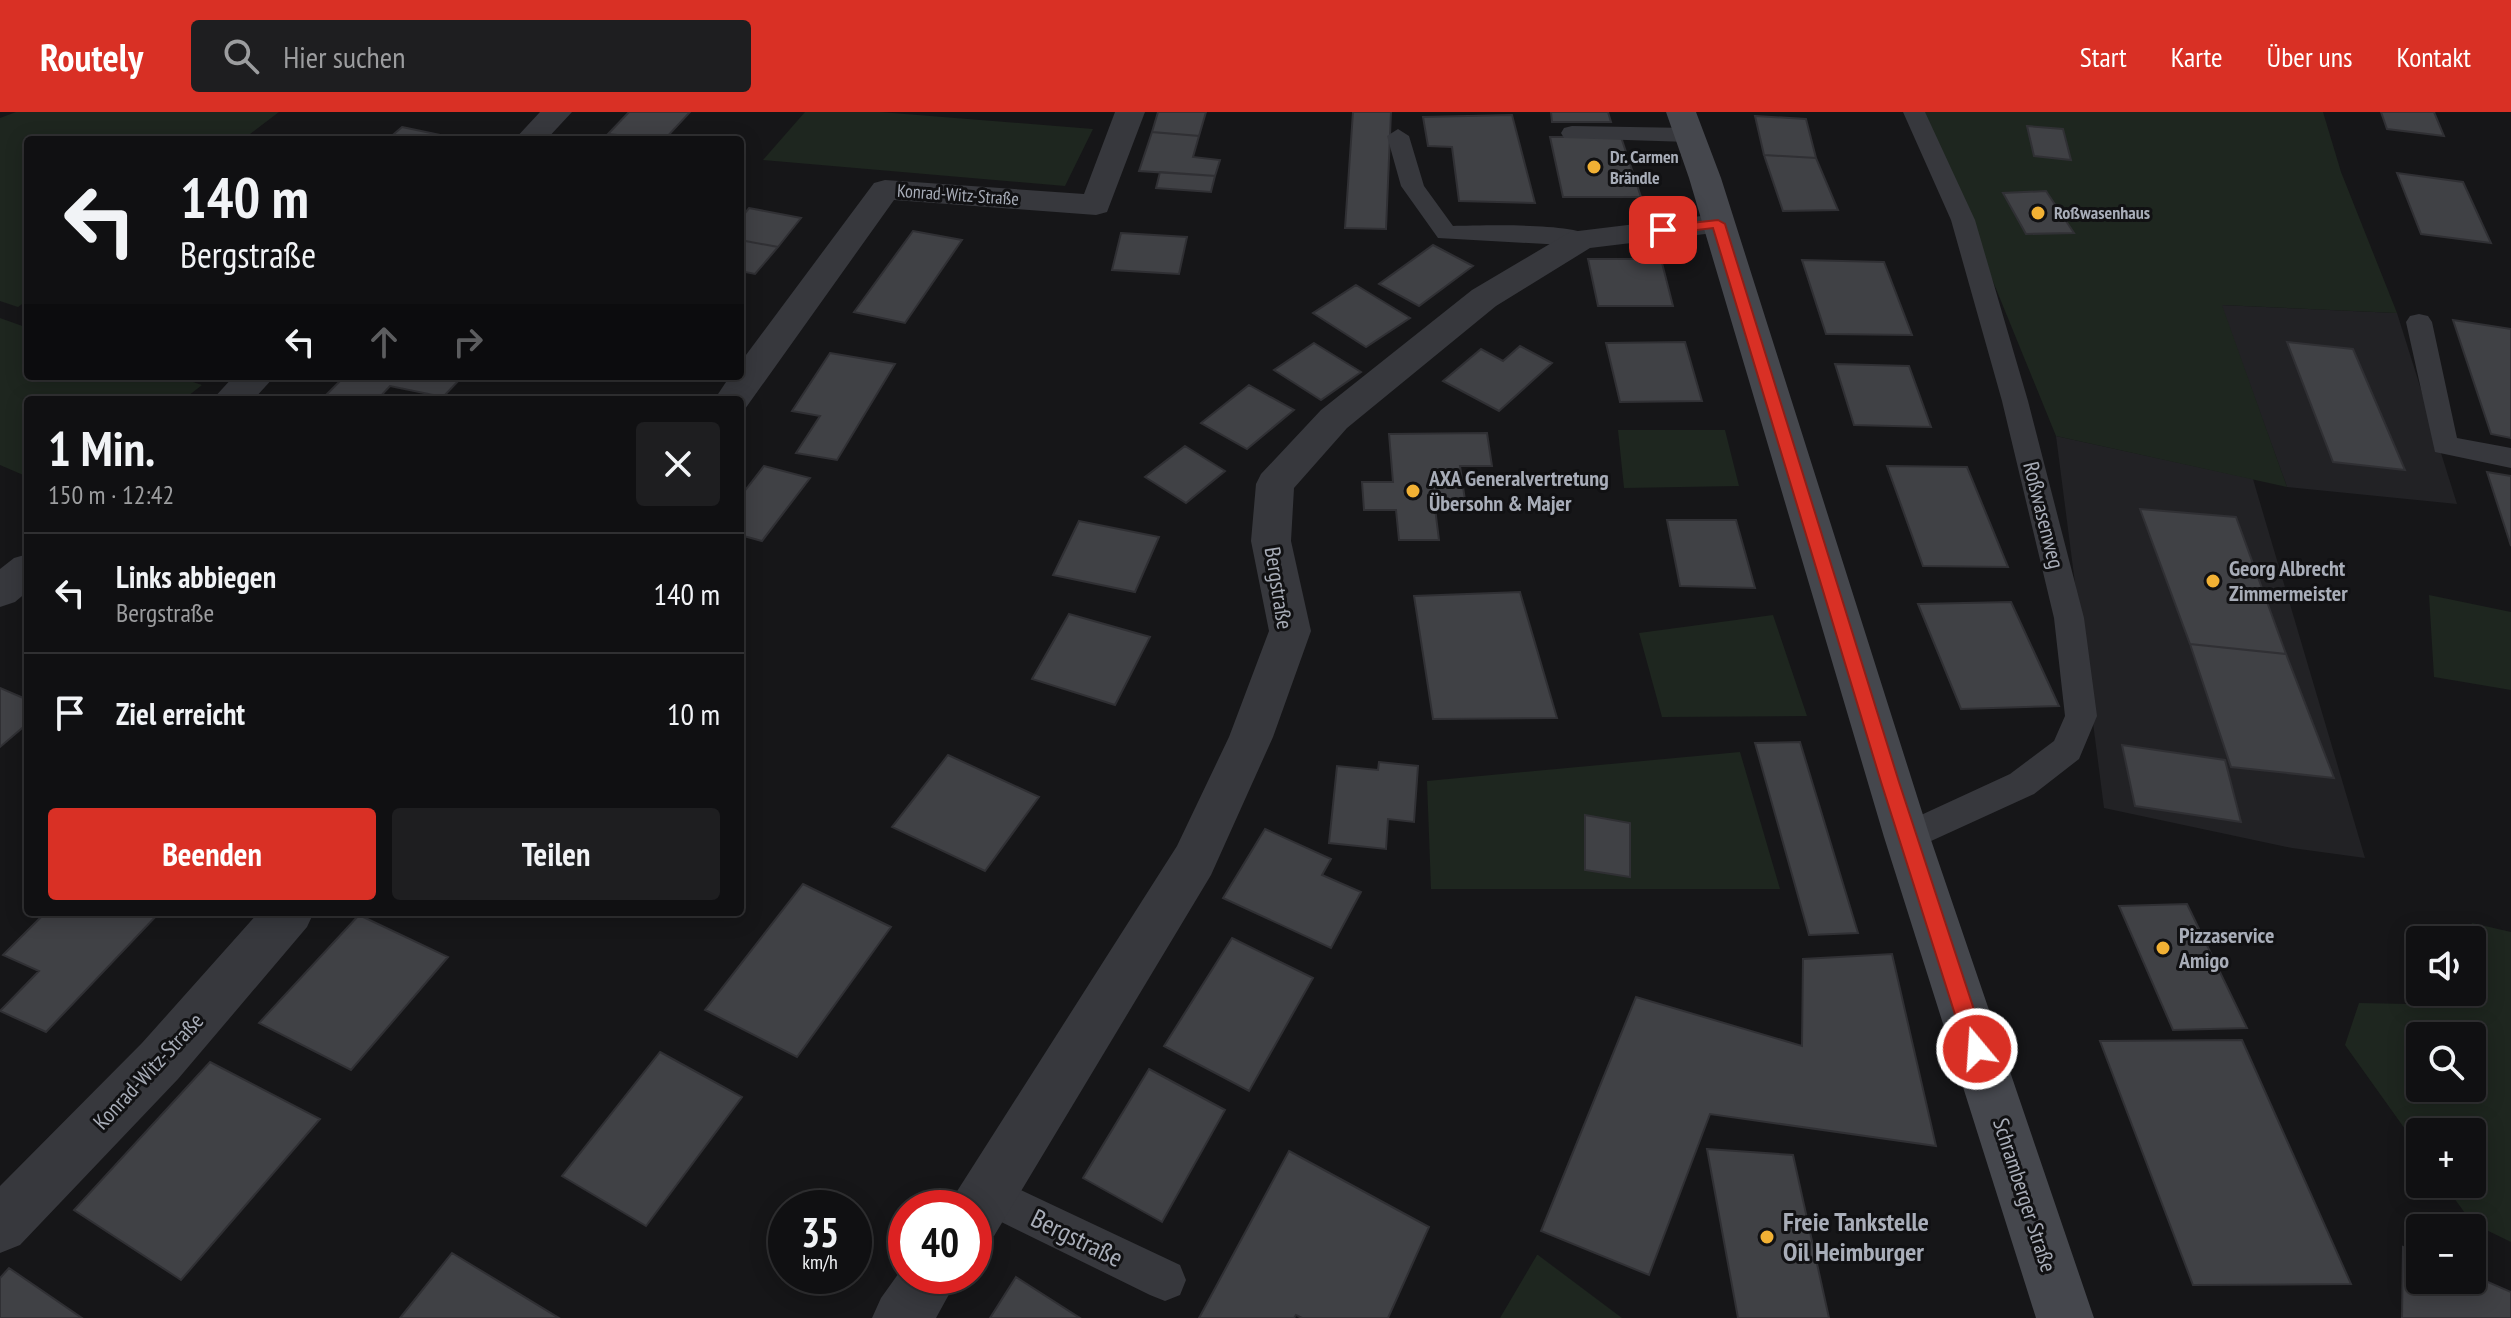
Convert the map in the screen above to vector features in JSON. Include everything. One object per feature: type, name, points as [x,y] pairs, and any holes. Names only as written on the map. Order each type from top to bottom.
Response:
[{"type":"street","points":[[533,136],[557,112]]},
{"type":"street","name":"Konrad-Witz-Straße","points":[[735,396],[885,190],[1096,205],[1130,112]]},
{"type":"street","name":"Schramberger Straße","points":[[1685,123],[1907,837],[2065,1318]]},
{"type":"street","name":"Bergstraße","points":[[990,1190],[1194,860],[1251,737],[1290,631],[1271,541],[1275,484],[1334,419],[1484,298],[1582,239],[1718,224]]},
{"type":"street","points":[[234,396],[252,380]]},
{"type":"street","points":[[0,591],[24,572]]},
{"type":"street","name":"Konrad-Witz-Straße","points":[[0,1225],[160,1061],[287,916]]},
{"type":"street","points":[[901,1318],[918,1294]]},
{"type":"lane","name":"Roßwasenweg","points":[[1907,837],[2022,784],[2067,750],[2081,716],[2079,677],[2069,618],[2015,401],[1963,220],[1914,112]]},
{"type":"lane","points":[[1572,133],[1685,123]]},
{"type":"lane","points":[[1398,136],[1413,186],[1446,233],[1520,233],[1582,239]]},
{"type":"lane","points":[[2419,322],[2445,445],[2511,458]]},
{"type":"lane","name":"Bergstraße","points":[[992,1209],[1165,1280]]},
{"type":"shaded area","points":[[16,112],[279,112],[247,136],[24,136],[24,303],[18,307],[0,301],[0,118]]},
{"type":"shaded area","points":[[805,112],[880,112],[1093,129],[1065,186],[763,160]]},
{"type":"shaded area","points":[[1924,112],[2323,112],[2341,172],[2397,313],[2222,305],[2287,487],[2056,436]]},
{"type":"shaded area","points":[[2221,305],[2397,313],[2457,504],[2287,487]]},
{"type":"shaded area","points":[[0,318],[24,327],[24,380],[187,380],[202,385],[188,396],[24,396],[24,475],[0,465]]},
{"type":"shaded area","points":[[1618,430],[1725,430],[1739,486],[1624,488]]},
{"type":"shaded area","points":[[2056,436],[2253,479],[2365,858],[2292,848],[2104,808]]},
{"type":"shaded area","points":[[2429,595],[2511,612],[2511,690],[2434,677]]},
{"type":"shaded area","points":[[1773,615],[1807,716],[1662,717],[1639,633]]},
{"type":"shaded area","points":[[1740,752],[1780,889],[1431,889],[1427,781]]},
{"type":"shaded area","points":[[2486,926],[2511,932],[2511,1242],[2486,1230],[2486,1214],[2466,1214],[2454,1198],[2486,1198],[2486,1118],[2406,1118],[2406,1130],[2345,1045],[2359,1003],[2486,1006]]},
{"type":"shaded area","points":[[1538,1255],[1622,1318],[1500,1318]]},
{"type":"building","points":[[629,112],[690,112],[668,136],[608,134]]},
{"type":"building","points":[[1158,112],[1206,112],[1199,136],[1152,132]]},
{"type":"building","points":[[1353,112],[1391,112],[1386,229],[1345,228]]},
{"type":"building","points":[[1551,112],[1608,112],[1611,122],[1552,122]]},
{"type":"building","points":[[2381,112],[2434,112],[2444,136],[2387,129]]},
{"type":"building","points":[[1512,115],[1535,203],[1459,201],[1452,147],[1428,146],[1423,117]]},
{"type":"building","points":[[1755,116],[1806,119],[1816,158],[1764,155]]},
{"type":"building","points":[[2027,126],[2063,129],[2071,160],[2034,156]]},
{"type":"building","points":[[402,127],[445,136],[392,136]]},
{"type":"building","points":[[1152,132],[1199,136],[1193,157],[1220,160],[1215,176],[1139,171]]},
{"type":"building","name":"Dr. Carmen Brändle","points":[[1550,137],[1621,137],[1641,197],[1563,197]]},
{"type":"building","points":[[1764,155],[1816,158],[1838,210],[1783,211]]},
{"type":"building","points":[[1160,172],[1215,176],[1211,192],[1156,188]]},
{"type":"building","points":[[2397,173],[2463,182],[2491,243],[2421,234]]},
{"type":"building","name":"Roßwasenhaus","points":[[2046,191],[2074,233],[2026,234],[2003,193]]},
{"type":"building","points":[[749,208],[801,218],[778,247],[744,241],[744,214]]},
{"type":"building","points":[[913,231],[962,240],[905,323],[854,312]]},
{"type":"building","points":[[1121,233],[1187,237],[1179,274],[1112,270]]},
{"type":"building","points":[[744,241],[778,247],[755,274],[744,272]]},
{"type":"building","points":[[1433,245],[1473,266],[1419,306],[1379,284]]},
{"type":"building","points":[[1588,259],[1661,259],[1673,306],[1598,306]]},
{"type":"building","points":[[1802,260],[1884,262],[1912,335],[1826,334]]},
{"type":"building","points":[[1356,285],[1410,318],[1366,347],[1313,313]]},
{"type":"building","points":[[2453,320],[2511,329],[2511,438],[2491,434]]},
{"type":"building","points":[[1685,342],[1702,401],[1620,402],[1606,343]]},
{"type":"building","points":[[2287,342],[2353,349],[2405,470],[2333,462]]},
{"type":"building","points":[[1314,343],[1361,372],[1321,400],[1274,370]]},
{"type":"building","points":[[1520,346],[1552,363],[1499,411],[1443,381],[1481,349],[1503,361]]},
{"type":"building","points":[[830,353],[895,364],[837,460],[796,453],[820,416],[792,411]]},
{"type":"building","points":[[1835,364],[1909,366],[1931,427],[1854,425]]},
{"type":"building","points":[[341,380],[459,380],[444,396],[390,386],[381,396],[325,396]]},
{"type":"building","points":[[1249,385],[1294,410],[1247,449],[1201,423]]},
{"type":"building","name":"AXA Generalvertretung Übersohn & Majer","points":[[1487,433],[1492,466],[1460,466],[1465,500],[1434,500],[1439,540],[1399,540],[1396,510],[1364,510],[1362,482],[1393,482],[1389,434]]},
{"type":"building","points":[[1185,446],[1225,471],[1186,503],[1145,477]]},
{"type":"building","points":[[764,466],[810,478],[762,541],[744,536],[744,492]]},
{"type":"building","points":[[1887,466],[1967,467],[2008,567],[1923,566]]},
{"type":"building","points":[[2487,472],[2511,476],[2511,546]]},
{"type":"building","name":"Georg Albrecht Zimmermeister","points":[[2140,509],[2236,517],[2286,654],[2190,644]]},
{"type":"building","points":[[1667,520],[1736,520],[1755,588],[1680,586]]},
{"type":"building","points":[[1079,521],[1159,537],[1135,592],[1053,575]]},
{"type":"building","points":[[1520,592],[1557,718],[1433,719],[1414,596]]},
{"type":"building","points":[[2011,602],[2059,706],[1961,709],[1918,604]]},
{"type":"building","points":[[1069,614],[1150,637],[1115,705],[1032,679]]},
{"type":"building","points":[[2190,644],[2286,654],[2334,778],[2231,767]]},
{"type":"building","points":[[0,688],[24,698],[24,726],[0,747]]},
{"type":"building","points":[[1800,742],[1858,933],[1809,935],[1755,743]]},
{"type":"building","points":[[2122,745],[2225,760],[2241,822],[2135,806]]},
{"type":"building","points":[[948,755],[1039,797],[985,871],[892,827]]},
{"type":"building","points":[[1379,762],[1418,766],[1414,822],[1388,819],[1386,849],[1329,843],[1337,766],[1378,770]]},
{"type":"building","points":[[1585,815],[1630,823],[1630,877],[1585,870]]},
{"type":"building","points":[[1265,829],[1331,859],[1322,875],[1361,892],[1331,948],[1223,898]]},
{"type":"building","points":[[803,884],[891,927],[797,1057],[705,1010]]},
{"type":"building","points":[[2187,904],[2247,1028],[2173,1030],[2119,906]]},
{"type":"building","points":[[42,916],[156,916],[46,1032],[0,1011],[39,971],[3,955]]},
{"type":"building","points":[[358,916],[448,957],[351,1070],[259,1023]]},
{"type":"building","points":[[1232,938],[1313,978],[1249,1091],[1164,1046]]},
{"type":"building","points":[[1892,954],[1936,1146],[1710,1114],[1649,1275],[1541,1231],[1636,997],[1802,1046],[1803,959]]},
{"type":"building","points":[[2242,1040],[2351,1284],[2193,1285],[2100,1041]]},
{"type":"building","points":[[660,1052],[742,1097],[646,1226],[562,1176]]},
{"type":"building","points":[[210,1062],[320,1119],[181,1280],[74,1210]]},
{"type":"building","points":[[1149,1069],[1225,1110],[1162,1222],[1083,1178]]},
{"type":"building","name":"Freie Tankstelle Oil Heimburger","points":[[1707,1149],[1793,1155],[1829,1318],[1738,1318]]},
{"type":"building","points":[[1289,1151],[1429,1227],[1388,1318],[1302,1318],[1296,1315],[1294,1318],[1199,1318]]},
{"type":"building","points":[[2403,1247],[2406,1248],[2406,1294],[2486,1294],[2486,1281],[2511,1292],[2511,1318],[2402,1318]]},
{"type":"building","points":[[452,1253],[559,1318],[400,1318]]},
{"type":"building","points":[[9,1268],[82,1318],[0,1318],[0,1278]]},
{"type":"building","points":[[1016,1277],[1080,1318],[990,1318]]},
{"type":"place","name":"Dr. Carmen Brändle","points":[[1594,167]]},
{"type":"place","name":"Roßwasenhaus","points":[[2038,213]]},
{"type":"place","name":"AXA Generalvertretung Übersohn & Majer","points":[[1413,491]]},
{"type":"place","name":"Georg Albrecht Zimmermeister","points":[[2213,581]]},
{"type":"place","name":"Pizzaservice Amigo","points":[[2163,948]]},
{"type":"place","name":"Freie Tankstelle Oil Heimburger","points":[[1767,1237]]},
{"type":"route","points":[[1663,230],[1718,224],[1907,837],[1977,1049]]}]
